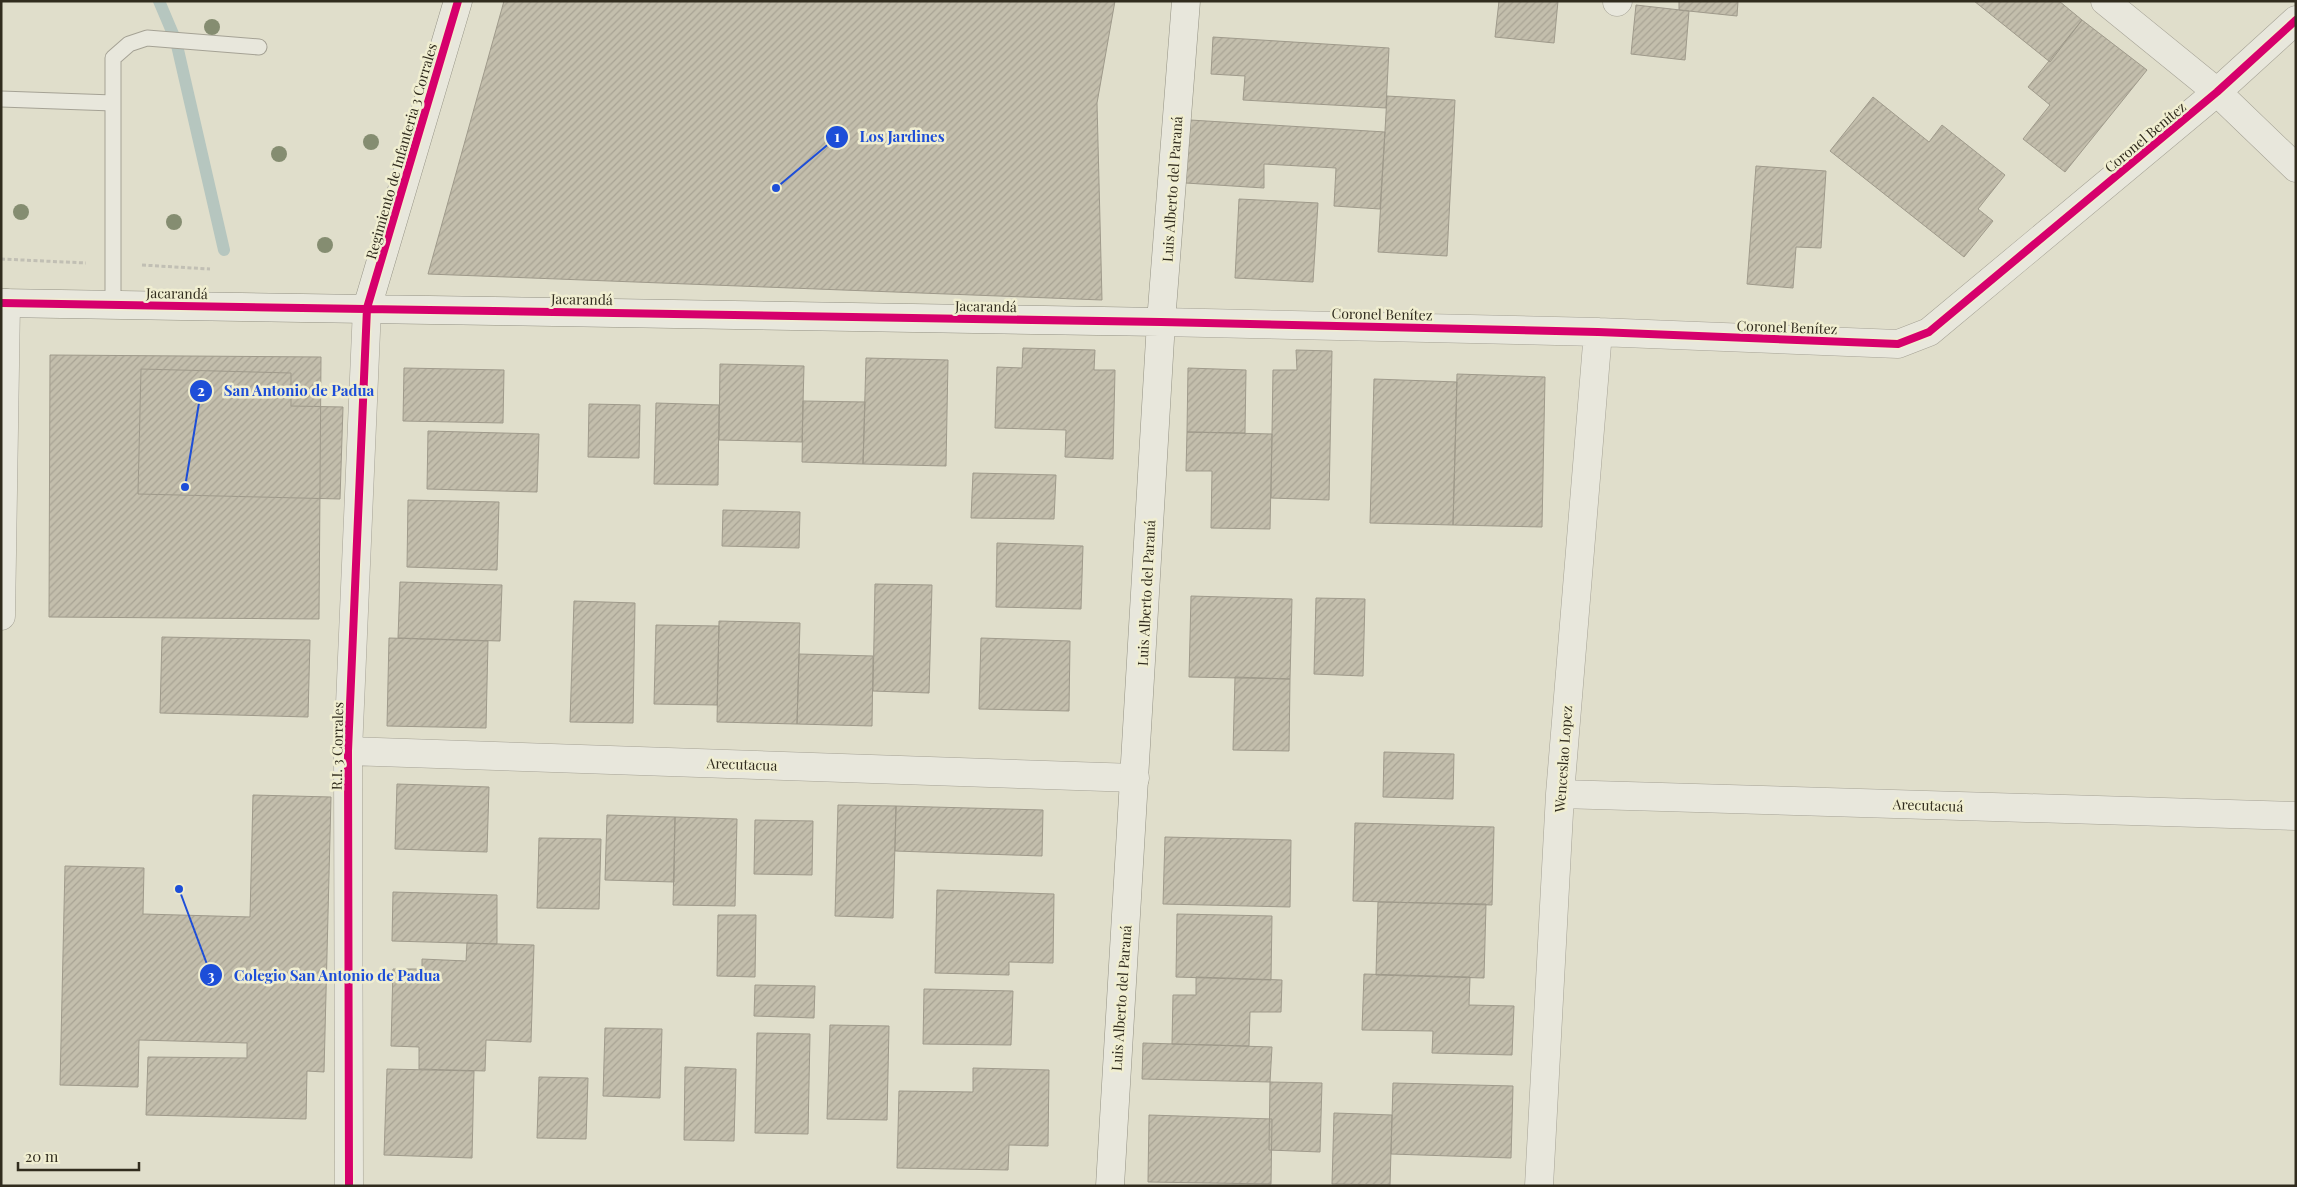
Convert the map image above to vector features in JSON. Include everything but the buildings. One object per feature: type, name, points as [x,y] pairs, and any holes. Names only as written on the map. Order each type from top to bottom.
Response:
[{"type":"street","name":"Regimiento de Infanteria 3 Corrales","points":[[368,308],[458,1]]},
{"type":"street","name":"Luis Alberto del Paraná","points":[[1110,1186],[1161,322],[1186,1]]},
{"type":"street","points":[[2105,1],[2218,92],[2296,168]]},
{"type":"street","name":"Coronel Benítez","points":[[1161,322],[1598,332],[1898,344],[1929,332],[2218,92],[2296,20]]},
{"type":"street","name":"Jacarandá","points":[[4,303],[1161,322]]},
{"type":"street","points":[[1,616],[4,303]]},
{"type":"street","name":"R.I. 3 Corrales","points":[[349,1186],[348,751],[368,308]]},
{"type":"street","name":"Wenceslao Lopez","points":[[1539,1186],[1560,794],[1598,332]]},
{"type":"street","name":"Arecutacua","points":[[348,751],[1135,778]]},
{"type":"street","name":"Arecutacuá","points":[[1560,794],[2296,816]]},
{"type":"lane","points":[[113,305],[114,58],[129,44],[147,38],[259,47]]},
{"type":"lane","points":[[1,99],[113,103]]},
{"type":"path","points":[[1,259],[211,269]]},
{"type":"waterway","points":[[159,1],[176,41],[224,250]]},
{"type":"cycle path","points":[[349,1186],[348,751],[367,308],[458,1]]},
{"type":"cycle path","points":[[1,303],[1161,322],[1598,332],[1898,344],[1929,332],[2217,92],[2296,20]]},
{"type":"place","name":"Los Jardines","points":[[776,188]]},
{"type":"place","name":"San Antonio de Padua","points":[[185,487]]},
{"type":"place","name":"Colegio San Antonio de Padua","points":[[179,889]]}]
